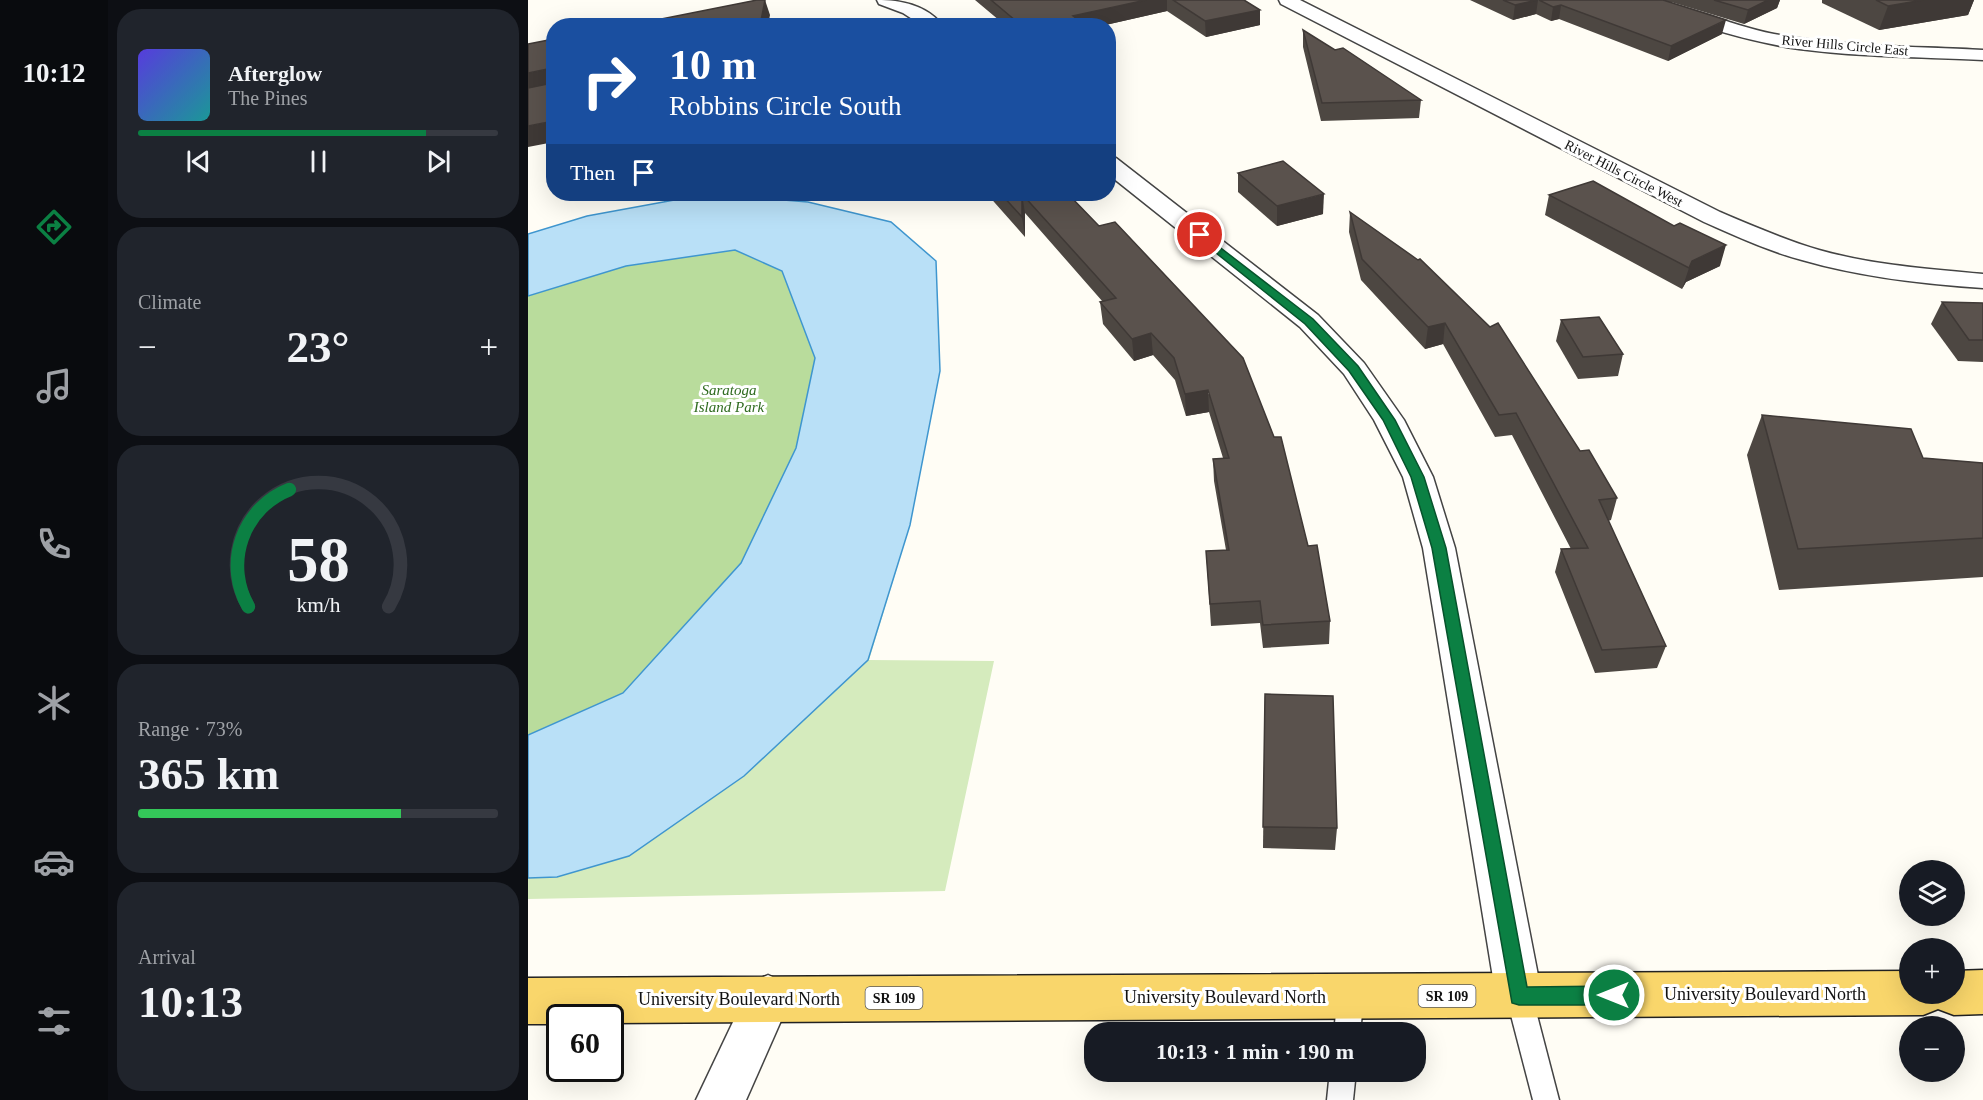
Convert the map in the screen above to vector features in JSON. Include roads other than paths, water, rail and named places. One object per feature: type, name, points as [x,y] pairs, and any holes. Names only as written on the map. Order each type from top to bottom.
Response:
[{"type":"main road","points":[[1965,993],[1983,992]]},
{"type":"main road","name":"University Boulevard North","points":[[528,1000],[768,998],[1349,1014],[1519,996],[1899,993]]},
{"type":"street","points":[[885,0],[909,9],[924,18]]},
{"type":"street","name":"River Hills Circle West","points":[[1287,0],[1712,217],[1766,240],[1812,255],[1871,268],[1932,277],[1983,281]]},
{"type":"street","name":"River Hills Circle East","points":[[1641,0],[1697,20],[1774,40],[1825,46],[1983,55]]},
{"type":"street","points":[[1116,169],[1309,321],[1354,369],[1389,420],[1413,467],[1439,548],[1519,996]]},
{"type":"street","points":[[722,1100],[768,998]]},
{"type":"lane","points":[[1519,996],[1546,1100]]},
{"type":"lane","points":[[1340,1100],[1342,1082]]},
{"type":"water","points":[[669,201],[795,201],[891,222],[936,261],[940,371],[910,525],[868,660],[744,776],[629,856],[557,877],[528,878],[528,735],[623,693],[741,563],[796,448],[815,358],[782,271],[735,250],[626,266],[528,296],[528,234],[587,216]]},
{"type":"park label","name":"Saratoga Island Park","points":[[729,398]]}]
